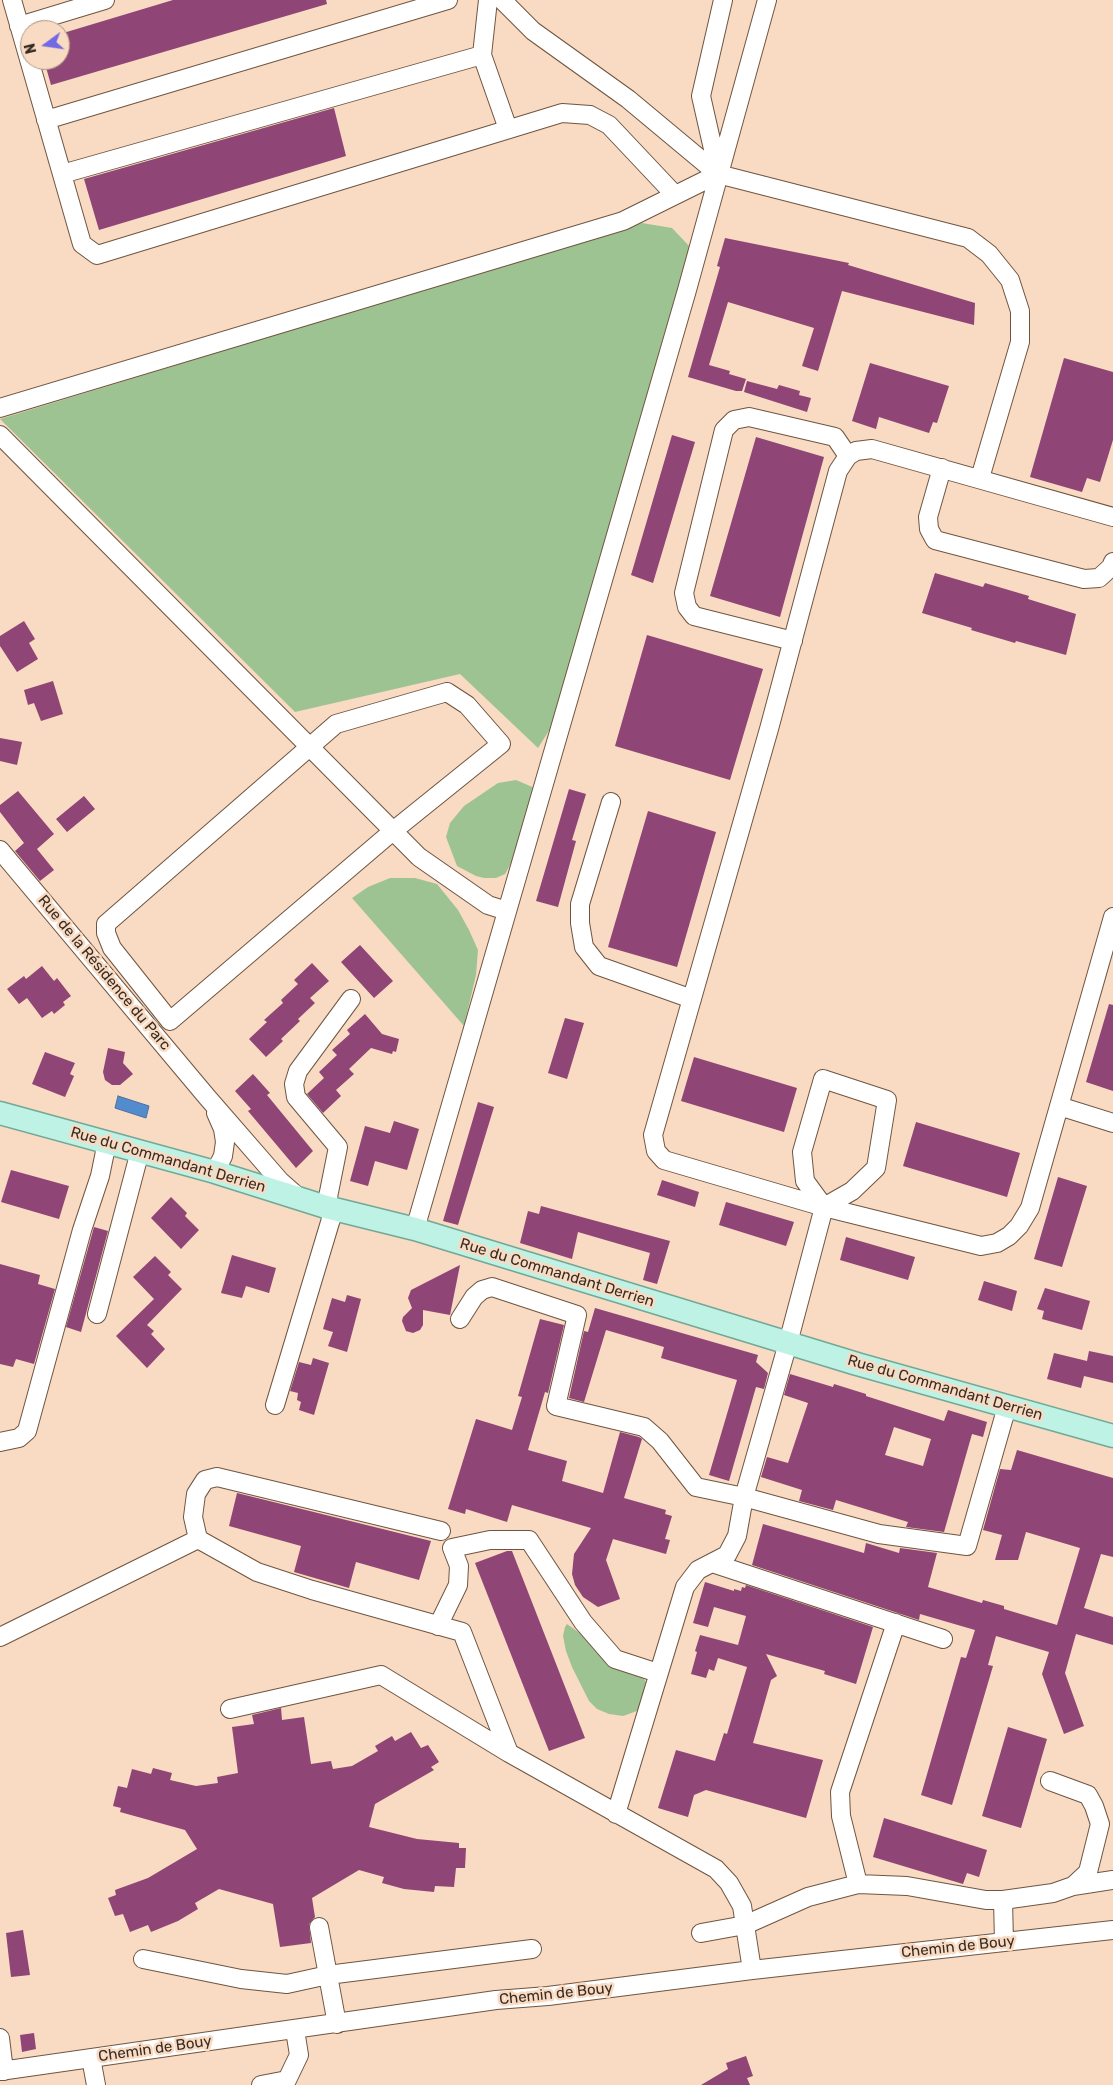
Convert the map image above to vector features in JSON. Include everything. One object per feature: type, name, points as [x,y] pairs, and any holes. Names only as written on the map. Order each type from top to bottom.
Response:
[{"type":"main road","name":"Rue du Commandant Derrien","points":[[0,1113],[215,1172],[330,1208],[414,1229],[788,1343],[1113,1436]]},
{"type":"street","points":[[12,0],[20,26]]},
{"type":"street","points":[[40,20],[105,0]]},
{"type":"street","points":[[46,120],[448,0]]},
{"type":"street","points":[[488,0],[482,55],[508,129]]},
{"type":"street","points":[[502,0],[533,31],[628,99],[718,174],[968,238],[989,254],[1010,280],[1020,311],[1020,342],[980,478]]},
{"type":"street","points":[[718,174],[701,96],[723,0]]},
{"type":"street","points":[[414,1229],[688,290],[718,174],[767,0]]},
{"type":"street","points":[[62,174],[482,55]]},
{"type":"street","points":[[32,70],[82,244],[97,255],[562,113],[590,115],[609,125],[675,195]]},
{"type":"street","points":[[0,408],[624,221],[718,174]]},
{"type":"street","points":[[793,641],[694,616],[687,607],[684,593],[724,430],[734,420],[750,417],[834,437],[848,456]]},
{"type":"street","points":[[0,435],[419,857],[488,905],[507,911]]},
{"type":"street","points":[[1113,517],[872,449],[856,451],[848,456],[838,471],[793,641],[653,1135],[656,1151],[664,1160],[824,1207],[981,1246],[997,1243],[1009,1236],[1019,1226],[1030,1208],[1113,917]]},
{"type":"street","points":[[942,468],[928,517],[928,529],[935,540],[1084,580],[1099,578],[1111,568],[1113,562]]},
{"type":"street","points":[[447,692],[467,705],[501,744],[393,831],[170,1021],[112,948],[106,933],[106,924],[336,724],[447,692]]},
{"type":"street","points":[[611,802],[580,904],[580,923],[584,947],[599,966],[692,999]]},
{"type":"street","name":"Rue de la Résidence du Parc","points":[[0,850],[207,1097],[280,1181],[303,1200]]},
{"type":"street","points":[[275,1406],[330,1208],[338,1147],[296,1097],[294,1084],[298,1071],[351,999]]},
{"type":"street","points":[[616,1814],[685,1587],[698,1570],[727,1555],[737,1536],[744,1497],[824,1207],[852,1191],[876,1168],[886,1100],[823,1078],[802,1152],[805,1180],[824,1207]]},
{"type":"street","name":"Rue de la Résidence du Parc","points":[[207,1097],[225,1134],[223,1156],[215,1172]]},
{"type":"street","points":[[1059,1106],[1113,1122]]},
{"type":"street","points":[[0,1442],[19,1438],[27,1431],[82,1230],[100,1176],[107,1142]]},
{"type":"street","points":[[97,1314],[140,1151]]},
{"type":"street","points":[[460,1319],[474,1297],[482,1290],[492,1287],[578,1315],[556,1406],[644,1427],[660,1440],[696,1487],[744,1497],[879,1534],[968,1546],[1004,1418]]},
{"type":"street","points":[[441,1530],[217,1477],[206,1480],[196,1494],[193,1517],[198,1539],[257,1572],[312,1590],[462,1632],[509,1753]]},
{"type":"street","points":[[0,1637],[198,1539]]},
{"type":"street","points":[[438,1626],[458,1585],[459,1566],[452,1548],[490,1540],[529,1540],[583,1622],[615,1659],[658,1673]]},
{"type":"street","points":[[712,1563],[943,1639]]},
{"type":"street","points":[[858,1884],[841,1816],[840,1792],[896,1623]]},
{"type":"street","points":[[230,1709],[381,1675],[509,1753],[716,1869],[729,1883],[742,1906],[752,1970]]},
{"type":"street","points":[[1050,1781],[1088,1795],[1100,1824],[1088,1872],[1073,1886]]},
{"type":"street","points":[[701,1933],[745,1925],[808,1897],[858,1884],[907,1886],[986,1900],[1003,1900],[1053,1893],[1073,1886],[1113,1880]]},
{"type":"street","points":[[1003,1900],[1004,1942]]},
{"type":"street","points":[[319,1927],[337,2024]]},
{"type":"street","name":"Chemin de Bouy","points":[[2,2071],[496,2000],[548,1996],[752,1970],[1113,1930]]},
{"type":"street","points":[[143,1959],[241,1979],[287,1984],[328,1975],[532,1949]]},
{"type":"street","points":[[261,2085],[287,2080],[299,2055],[295,2030]]},
{"type":"street","points":[[0,2038],[2,2071]]},
{"type":"street","points":[[91,2058],[96,2085]]},
{"type":"green space","points":[[642,223],[672,228],[691,248],[550,729],[538,748],[460,674],[295,712],[0,419]]},
{"type":"green space","points":[[516,780],[537,789],[514,858],[505,874],[496,878],[484,878],[457,866],[446,837],[450,823],[464,806],[498,783]]},
{"type":"green space","points":[[390,878],[415,878],[437,884],[458,910],[469,930],[478,950],[476,975],[464,1026],[352,898],[368,887]]},
{"type":"green space","points":[[567,1624],[644,1679],[647,1684],[643,1706],[637,1711],[623,1716],[609,1714],[597,1709],[589,1701],[566,1651],[563,1636]]},
{"type":"water","points":[[118,1096],[149,1106],[146,1118],[115,1108]]},
{"type":"building","points":[[173,0],[326,0],[327,4],[51,85],[47,70],[70,70],[70,31]]},
{"type":"building","points":[[334,108],[346,156],[99,230],[84,179]]},
{"type":"building","points":[[725,238],[849,263],[848,265],[975,303],[974,325],[842,291],[818,371],[802,366],[814,328],[728,302],[709,365],[730,371],[729,374],[746,379],[742,391],[736,391],[688,377],[720,267],[717,266]]},
{"type":"building","points":[[1064,358],[1113,372],[1113,440],[1100,482],[1087,478],[1082,492],[1030,477]]},
{"type":"building","points":[[870,363],[949,386],[937,423],[933,422],[929,433],[879,417],[876,429],[852,421]]},
{"type":"building","points":[[747,381],[777,389],[779,385],[800,391],[799,395],[811,398],[807,412],[744,392]]},
{"type":"building","points":[[672,435],[695,442],[653,583],[631,575]]},
{"type":"building","points":[[756,437],[824,457],[780,617],[710,596]]},
{"type":"building","points":[[935,573],[983,587],[985,583],[1029,596],[1028,599],[1076,614],[1066,655],[1016,641],[1015,643],[922,613]]},
{"type":"building","points":[[24,621],[35,639],[29,643],[38,659],[17,672],[0,646],[0,636]]},
{"type":"building","points":[[647,635],[763,669],[730,780],[615,746]]},
{"type":"building","points":[[53,681],[63,714],[41,721],[34,703],[28,705],[24,690]]},
{"type":"building","points":[[0,738],[22,742],[17,765],[0,761]]},
{"type":"building","points":[[569,789],[586,794],[572,840],[576,841],[558,907],[536,901]]},
{"type":"building","points":[[18,791],[54,834],[37,849],[54,870],[40,881],[15,851],[24,843],[0,812],[0,805]]},
{"type":"building","points":[[84,796],[95,809],[67,832],[56,819]]},
{"type":"building","points":[[648,811],[716,832],[677,967],[608,947]]},
{"type":"building","points":[[360,945],[393,981],[374,998],[341,962]]},
{"type":"building","points":[[312,963],[329,981],[310,998],[315,1003],[281,1039],[283,1041],[266,1057],[249,1039],[267,1022],[264,1020],[283,1003],[281,1000],[298,984],[294,980]]},
{"type":"building","points":[[42,966],[54,981],[57,978],[71,996],[63,1002],[65,1005],[54,1014],[52,1011],[42,1018],[27,998],[19,1004],[7,989],[24,976],[26,979]]},
{"type":"building","points":[[1109,1004],[1113,1005],[1113,1091],[1086,1082]]},
{"type":"building","points":[[365,1014],[382,1034],[399,1039],[396,1052],[393,1051],[392,1054],[371,1048],[349,1069],[354,1074],[336,1090],[341,1096],[323,1113],[307,1094],[324,1078],[319,1072],[337,1055],[332,1050],[350,1034],[347,1030]]},
{"type":"building","points":[[565,1018],[584,1023],[567,1079],[548,1073]]},
{"type":"building","points":[[108,1048],[125,1052],[123,1063],[133,1074],[120,1085],[112,1085],[105,1080],[103,1072]]},
{"type":"building","points":[[45,1052],[75,1063],[70,1074],[74,1076],[65,1097],[32,1084]]},
{"type":"building","points":[[694,1057],[797,1088],[784,1132],[681,1101]]},
{"type":"building","points":[[253,1074],[270,1093],[267,1095],[313,1151],[296,1168],[248,1111],[251,1109],[235,1091]]},
{"type":"building","points":[[478,1102],[494,1107],[458,1225],[443,1221]]},
{"type":"building","points":[[394,1121],[419,1129],[407,1170],[375,1161],[368,1186],[350,1181],[365,1126],[390,1133]]},
{"type":"building","points":[[916,1122],[1020,1153],[1007,1197],[903,1166]]},
{"type":"building","points":[[11,1170],[69,1186],[59,1219],[1,1202]]},
{"type":"building","points":[[1058,1177],[1087,1186],[1062,1267],[1034,1259]]},
{"type":"building","points":[[662,1180],[699,1192],[695,1207],[657,1195]]},
{"type":"building","points":[[171,1197],[187,1213],[185,1216],[199,1230],[181,1249],[151,1218]]},
{"type":"building","points":[[726,1202],[794,1222],[786,1246],[719,1225]]},
{"type":"building","points":[[541,1206],[670,1241],[657,1284],[643,1280],[650,1253],[578,1232],[572,1259],[520,1243],[528,1211],[539,1214]]},
{"type":"building","points":[[94,1227],[108,1231],[81,1332],[66,1327]]},
{"type":"building","points":[[846,1237],[915,1257],[908,1280],[840,1260]]},
{"type":"building","points":[[232,1255],[276,1268],[269,1293],[246,1286],[242,1298],[221,1293]]},
{"type":"building","points":[[155,1256],[171,1272],[168,1275],[182,1289],[147,1325],[154,1331],[151,1334],[165,1349],[147,1368],[116,1336],[154,1299],[133,1277]]},
{"type":"building","points":[[0,1264],[40,1275],[38,1284],[55,1289],[34,1364],[16,1359],[13,1367],[0,1364]]},
{"type":"building","points":[[460,1265],[450,1315],[423,1310],[423,1325],[420,1330],[413,1333],[406,1331],[402,1321],[403,1317],[412,1308],[408,1298],[411,1290]]},
{"type":"building","points":[[984,1281],[1017,1291],[1012,1311],[978,1300]]},
{"type":"building","points":[[1045,1288],[1090,1301],[1082,1330],[1042,1319],[1044,1311],[1037,1309]]},
{"type":"building","points":[[347,1295],[361,1299],[347,1352],[328,1346],[333,1332],[323,1329],[332,1298],[345,1302]]},
{"type":"building","points":[[595,1308],[758,1355],[756,1362],[768,1373],[764,1389],[756,1387],[729,1481],[709,1475],[737,1380],[661,1358],[664,1347],[606,1330],[584,1402],[569,1398],[584,1331],[588,1332]]},
{"type":"building","points":[[540,1319],[564,1325],[548,1393],[545,1392],[528,1450],[567,1461],[562,1481],[603,1493],[620,1432],[639,1437],[642,1439],[624,1498],[666,1510],[665,1514],[672,1516],[665,1539],[670,1540],[666,1554],[613,1539],[606,1560],[620,1599],[598,1607],[583,1597],[575,1585],[572,1574],[574,1554],[591,1528],[512,1505],[507,1522],[466,1509],[465,1514],[448,1509],[476,1419],[512,1430],[522,1397],[518,1396]]},
{"type":"building","points":[[1089,1351],[1113,1356],[1113,1383],[1084,1376],[1081,1388],[1047,1379],[1054,1353],[1087,1361]]},
{"type":"building","points":[[313,1358],[329,1363],[314,1415],[299,1410],[301,1402],[297,1400],[298,1393],[290,1391],[299,1362],[311,1365]]},
{"type":"building","points":[[790,1374],[833,1387],[834,1384],[944,1421],[948,1410],[987,1422],[983,1437],[972,1434],[944,1532],[906,1527],[908,1522],[836,1500],[833,1510],[799,1501],[802,1490],[761,1477],[767,1457],[788,1463],[808,1403],[784,1395]],"holes":[[[894,1427],[931,1439],[923,1466],[885,1455]]]},
{"type":"building","points":[[1017,1450],[1113,1478],[1113,1557],[1101,1554],[1084,1608],[1113,1617],[1113,1645],[1076,1634],[1065,1673],[1084,1726],[1064,1734],[1042,1674],[1049,1652],[996,1636],[988,1665],[993,1666],[952,1805],[921,1795],[961,1657],[966,1658],[975,1630],[920,1614],[919,1620],[752,1565],[763,1524],[864,1553],[866,1543],[899,1553],[900,1548],[937,1553],[928,1587],[982,1603],[983,1600],[1004,1606],[1004,1609],[1057,1625],[1080,1548],[1026,1532],[1018,1560],[995,1560],[1002,1535],[983,1530],[1000,1469],[1011,1470]]},
{"type":"building","points":[[237,1493],[431,1541],[419,1580],[356,1562],[349,1588],[294,1572],[301,1546],[229,1526]]},
{"type":"building","points":[[507,1551],[512,1551],[585,1738],[549,1751],[475,1563]]},
{"type":"building","points":[[705,1582],[734,1591],[734,1589],[741,1591],[742,1587],[745,1588],[746,1585],[873,1627],[856,1684],[824,1674],[825,1671],[766,1654],[777,1676],[771,1680],[753,1743],[823,1760],[806,1818],[706,1790],[694,1795],[688,1817],[658,1808],[676,1750],[715,1761],[724,1733],[727,1734],[747,1667],[718,1658],[714,1671],[709,1669],[706,1678],[691,1674],[700,1635],[738,1645],[746,1616],[714,1607],[708,1627],[693,1623]]},
{"type":"building","points":[[281,1708],[282,1720],[304,1717],[311,1764],[331,1761],[333,1769],[352,1766],[378,1751],[375,1746],[392,1736],[395,1741],[411,1732],[421,1748],[428,1745],[439,1762],[431,1767],[434,1770],[375,1804],[369,1827],[417,1839],[459,1843],[459,1848],[466,1848],[465,1868],[456,1868],[454,1887],[435,1886],[434,1892],[404,1889],[382,1883],[384,1877],[359,1870],[312,1898],[315,1917],[309,1924],[311,1943],[280,1947],[273,1904],[219,1889],[195,1903],[198,1909],[178,1921],[151,1932],[148,1925],[130,1932],[123,1914],[115,1916],[108,1898],[116,1895],[115,1890],[148,1878],[197,1849],[185,1830],[120,1812],[121,1808],[113,1806],[118,1786],[127,1788],[132,1769],[151,1774],[153,1768],[172,1773],[170,1780],[196,1786],[218,1783],[217,1777],[238,1773],[232,1727],[254,1724],[252,1715]]},
{"type":"building","points":[[1008,1727],[1047,1739],[1021,1828],[982,1816]]},
{"type":"building","points":[[884,1818],[987,1850],[979,1877],[967,1873],[963,1884],[873,1857]]},
{"type":"building","points":[[23,1930],[30,1975],[11,1977],[6,1933]]},
{"type":"building","points":[[34,2033],[36,2049],[22,2052],[20,2035]]},
{"type":"building","points":[[746,2056],[753,2076],[747,2078],[750,2085],[701,2085],[728,2069],[726,2063]]}]
